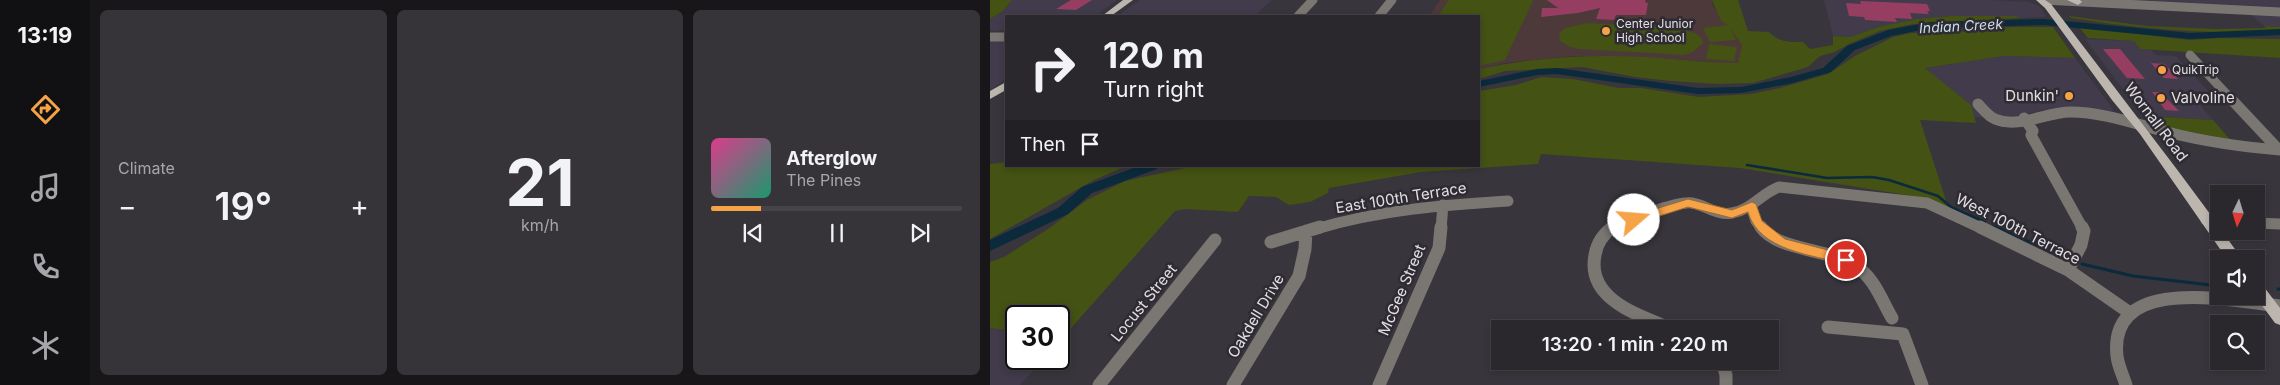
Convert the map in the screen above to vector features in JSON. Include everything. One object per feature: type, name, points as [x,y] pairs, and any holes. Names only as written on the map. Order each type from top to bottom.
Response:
[{"type":"main road","points":[[1107,15],[1129,0]]},
{"type":"main road","name":"Wornall Road","points":[[2048,1],[2055,15],[2210,217]]},
{"type":"main road","points":[[990,96],[1005,86]]},
{"type":"main road","points":[[2265,296],[2275,306],[2280,319]]},
{"type":"street","points":[[1299,15],[1313,0]]},
{"type":"street","points":[[1380,15],[1392,0]]},
{"type":"street","points":[[2048,1],[2280,12]]},
{"type":"street","points":[[990,32],[1005,32]]},
{"type":"street","points":[[990,37],[1005,37]]},
{"type":"street","points":[[2190,55],[2280,150]]},
{"type":"street","points":[[1978,104],[1992,118],[2012,120],[2075,112],[2115,117],[2214,143],[2280,150]]},
{"type":"street","points":[[2024,118],[2033,131],[2031,135]]},
{"type":"street","points":[[2012,120],[2024,132],[2031,135],[2084,231],[2081,245],[2068,270]]},
{"type":"street","name":"West 100th Terrace","points":[[1752,206],[1768,191],[1780,187],[1927,203],[2068,270],[2130,313]]},
{"type":"street","name":"East 100th Terrace","points":[[1271,242],[1356,217],[1443,205],[1508,201]]},
{"type":"street","points":[[1650,320],[1630,312],[1609,298],[1598,283],[1593,271],[1594,259],[1601,241],[1616,226],[1688,203],[1732,214],[1752,206],[1757,223],[1781,242],[1831,254],[1860,268],[1892,318]]},
{"type":"street","name":"McGee Street","points":[[1378,385],[1439,248],[1443,205]]},
{"type":"street","points":[[2265,223],[2280,224]]},
{"type":"street","name":"Oakdell Drive","points":[[1233,385],[1298,276],[1305,249],[1306,231]]},
{"type":"street","name":"Locust Street","points":[[1099,385],[1215,240]]},
{"type":"street","points":[[2126,385],[2116,352],[2122,325],[2130,313],[2141,305],[2156,299],[2184,297],[2275,306]]},
{"type":"street","points":[[1828,327],[1903,334],[1922,385]]},
{"type":"street","points":[[1725,370],[1726,385]]},
{"type":"shaded area","points":[[1012,0],[1117,0],[1097,15],[1005,15],[1005,30],[990,31],[990,19],[1003,11]]},
{"type":"shaded area","points":[[1140,0],[1272,0],[1255,15],[1118,15]]},
{"type":"shaded area","name":"Center Junior High School","points":[[1440,0],[1712,0],[1713,6],[1737,35],[1742,45],[1738,64],[1645,57],[1573,56],[1505,63],[1480,69],[1480,15],[1430,15]]},
{"type":"shaded area","points":[[1824,0],[1991,0],[2029,2],[2039,6],[2047,17],[1951,16],[1878,27],[1850,37],[1833,36]]},
{"type":"shaded area","points":[[2098,0],[2280,0],[2280,10]]},
{"type":"shaded area","points":[[2248,12],[2280,14],[2280,27],[2264,26]]},
{"type":"shaded area","points":[[990,39],[1005,40],[1005,80],[990,90]]},
{"type":"shaded area","points":[[2085,39],[2134,41],[2140,49],[2151,50],[2156,55],[2176,56],[2209,92],[2188,91],[2213,120],[2143,116]]},
{"type":"shaded area","points":[[2004,56],[2075,58],[2113,109],[2112,111],[2044,110],[2004,119],[1973,117],[1971,111],[1925,68]]},
{"type":"shaded area","points":[[990,328],[1005,330],[1005,370],[1034,370],[1020,385],[990,385]]},
{"type":"green space","points":[[990,0],[1012,0],[1003,11],[990,19]]},
{"type":"green space","points":[[1449,0],[1533,1],[1505,60],[1480,66],[1480,15],[1439,15]]},
{"type":"green space","points":[[1712,0],[1738,0],[1748,31],[1769,32],[1780,40],[1803,42],[1810,49],[1833,45],[1833,36],[1850,37],[1878,27],[1917,19],[1951,16],[2016,16],[2021,18],[1913,24],[1880,31],[1835,52],[1820,56],[1808,67],[1753,83],[1717,84],[1671,81],[1635,77],[1582,67],[1505,71],[1480,79],[1480,69],[1563,57],[1626,56],[1738,63],[1742,45],[1730,28],[1736,40],[1710,42],[1703,28],[1728,25],[1721,21]]},
{"type":"green space","points":[[2069,16],[2147,26],[2216,29],[2266,28],[2264,26],[2280,27],[2280,31],[2201,32],[2097,22],[2071,18]]},
{"type":"green space","points":[[1587,23],[1677,28],[1695,33],[1702,38],[1703,43],[1693,52],[1684,55],[1578,49],[1560,41],[1559,34],[1565,28]]},
{"type":"green space","points":[[2013,27],[2053,27],[2075,58],[2004,56],[1925,68],[1971,105],[1976,123],[1920,120],[1949,210],[1925,198],[1740,168],[1541,154],[1538,164],[1421,172],[1329,188],[1328,193],[1310,202],[1289,205],[1276,197],[1249,196],[1238,212],[1185,209],[1175,211],[1070,329],[1070,305],[1005,305],[1005,330],[990,328],[990,262],[1004,257],[1048,229],[1087,200],[1125,181],[1189,167],[1480,167],[1480,91],[1516,85],[1541,77],[1573,79],[1619,88],[1641,88],[1699,97],[1751,94],[1828,74],[1855,56],[1893,37],[1911,33],[1978,31]]},
{"type":"green space","points":[[2079,27],[2189,40],[2219,38],[2280,39],[2280,58],[2140,49],[2134,41],[2088,38]]},
{"type":"green space","points":[[1709,44],[1737,47],[1734,61],[1706,59]]},
{"type":"green space","points":[[2143,116],[2213,120],[2234,144],[2153,124]]},
{"type":"green space","points":[[1005,162],[1005,167],[1124,167],[1094,180],[990,239],[990,164]]},
{"type":"building","points":[[1071,0],[1092,0],[1076,10],[1056,9]]},
{"type":"building","points":[[1547,0],[1645,0],[1648,3],[1646,15],[1616,15],[1614,20],[1596,19],[1600,8],[1578,13],[1541,17],[1542,8],[1558,8]]},
{"type":"building","points":[[1860,1],[1927,4],[1930,11],[1927,11],[1929,14],[1910,13],[1912,19],[1895,18],[1897,22],[1865,20],[1864,17],[1849,16],[1846,3],[1861,4]]},
{"type":"building","name":"QuikTrip","points":[[2103,49],[2120,49],[2145,79],[2127,78]]},
{"type":"building","name":"QuikTrip","points":[[2151,63],[2165,64],[2178,79],[2164,78]]},
{"type":"building","name":"Valvoline","points":[[2152,92],[2160,92],[2179,111],[2165,110]]},
{"type":"waterway","name":"Indian Creek","points":[[1480,84],[1537,72],[1557,71],[1698,91],[1741,90],[1793,80],[1827,70],[1851,48],[1888,33],[1931,25],[2044,22],[2190,36],[2280,32]]},
{"type":"waterway","points":[[1747,165],[1827,178],[1872,177],[1889,180],[1938,196],[1951,207],[1985,222]]},
{"type":"waterway","name":"Indian Creek","points":[[990,246],[1063,211],[1087,190],[1149,167]]},
{"type":"waterway","points":[[1992,226],[1998,229]]},
{"type":"waterway","points":[[1995,227],[2067,258]]},
{"type":"waterway","points":[[2082,264],[2133,276],[2210,285]]},
{"type":"place","name":"Center Junior High School","points":[[1606,31]]},
{"type":"place","name":"QuikTrip","points":[[2162,70]]},
{"type":"place","name":"Dunkin'","points":[[2069,96]]},
{"type":"place","name":"Valvoline","points":[[2161,98]]},
{"type":"route","points":[[1634,220],[1688,203],[1732,214],[1752,206],[1757,223],[1781,242],[1831,254],[1846,260]]}]
